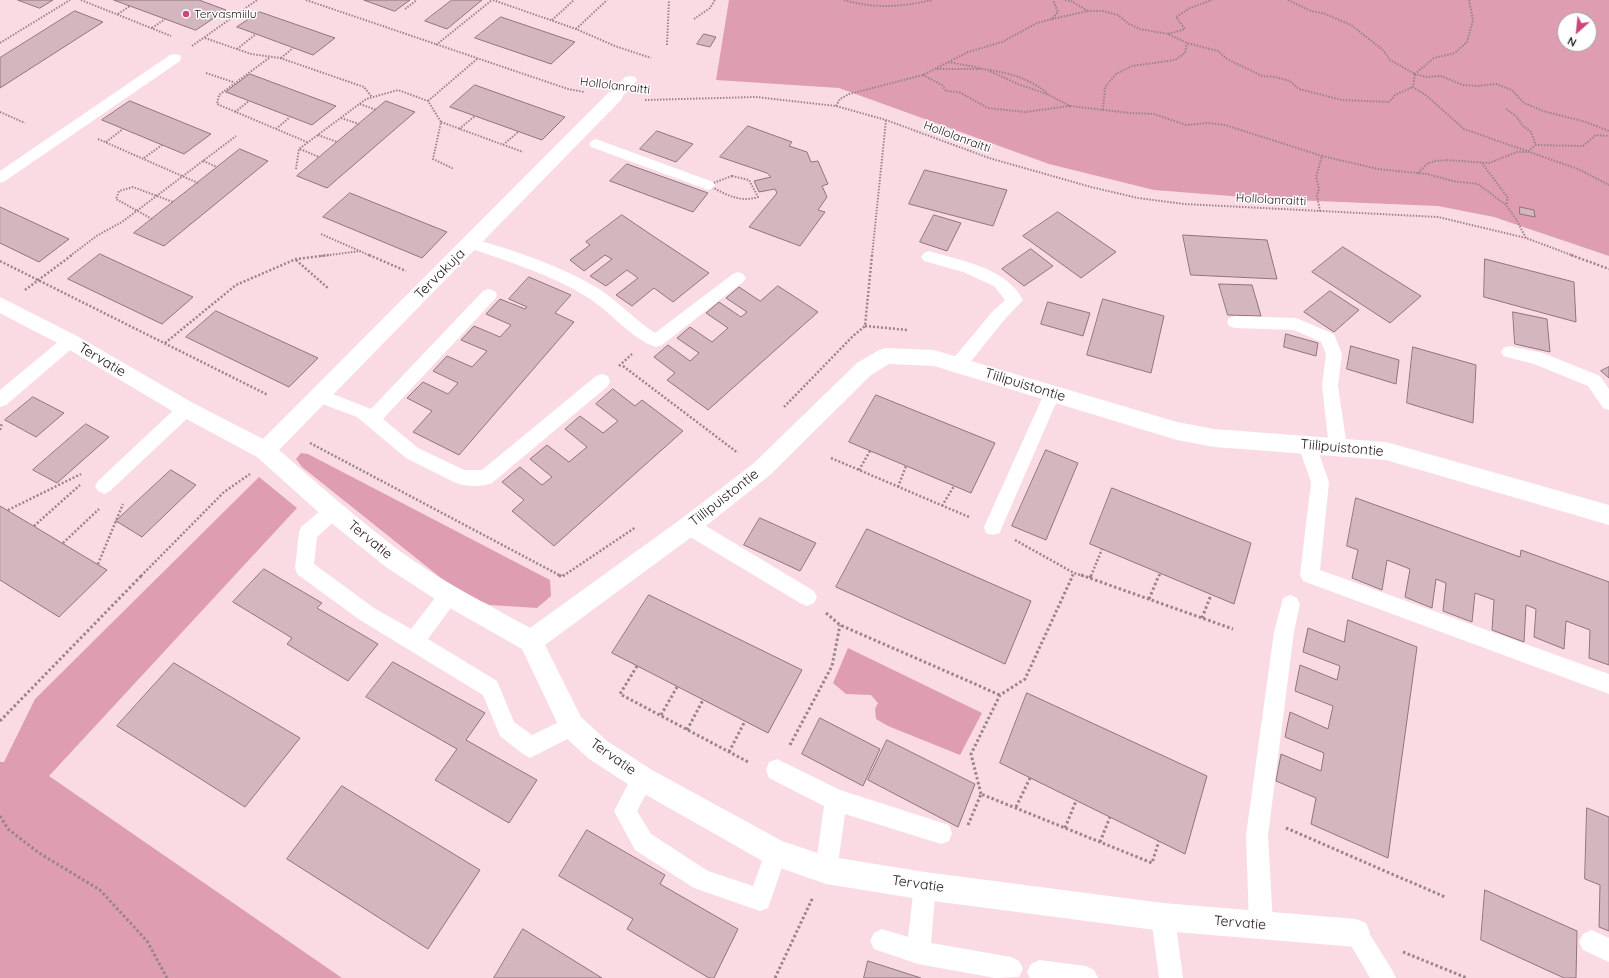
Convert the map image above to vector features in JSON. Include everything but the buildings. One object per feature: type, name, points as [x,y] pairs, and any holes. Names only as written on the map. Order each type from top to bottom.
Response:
[{"type":"street","name":"Tervakuja","points":[[270,455],[286,431],[615,96]]},
{"type":"street","name":"Tervatie","points":[[0,304],[70,341],[186,409],[270,455],[333,511],[394,560],[449,595],[531,641],[572,726],[598,750],[644,779],[776,853],[826,870],[925,886],[1163,917],[1356,933]]},
{"type":"street","name":"Tiilipuistontie","points":[[531,641],[689,526],[762,469],[864,369],[886,356],[934,358],[1177,431],[1214,438],[1386,451],[1609,515]]},
{"type":"lane","points":[[0,178],[176,58]]},
{"type":"lane","points":[[615,96],[630,80]]},
{"type":"lane","points":[[596,144],[708,185]]},
{"type":"lane","points":[[471,243],[551,271],[593,293],[640,332],[656,341],[738,278]]},
{"type":"lane","points":[[929,257],[968,268],[999,282],[1015,300],[999,315],[958,365]]},
{"type":"lane","points":[[372,419],[489,295]]},
{"type":"lane","points":[[1235,322],[1296,324],[1328,338],[1334,354],[1330,386],[1338,448]]},
{"type":"lane","points":[[0,400],[70,341]]},
{"type":"lane","points":[[1509,352],[1537,358],[1594,381],[1609,403]]},
{"type":"lane","points":[[320,396],[363,412],[412,453],[462,478],[486,478],[602,381]]},
{"type":"lane","points":[[993,527],[1052,394]]},
{"type":"lane","points":[[110,490],[186,409]]},
{"type":"lane","points":[[1307,445],[1320,482],[1310,575],[1609,684]]},
{"type":"lane","points":[[333,511],[308,532],[304,568],[367,614],[490,688],[507,730],[530,747],[572,726]]},
{"type":"lane","points":[[689,526],[807,597]]},
{"type":"lane","points":[[414,641],[449,595]]},
{"type":"lane","points":[[1261,925],[1257,835],[1284,632],[1290,604]]},
{"type":"lane","points":[[777,770],[836,800],[941,833]]},
{"type":"lane","points":[[644,779],[625,811],[643,842],[702,880],[760,900],[776,853]]},
{"type":"lane","points":[[826,870],[836,800]]},
{"type":"lane","points":[[918,952],[925,886]]},
{"type":"lane","points":[[1163,917],[1171,978]]},
{"type":"lane","points":[[1356,933],[1384,978]]},
{"type":"lane","points":[[882,941],[918,952],[1011,969]]},
{"type":"lane","points":[[1039,972],[1086,978]]},
{"type":"path","points":[[0,43],[70,0]]},
{"type":"path","points":[[81,0],[173,36]]},
{"type":"path","points":[[176,58],[258,0]]},
{"type":"path","name":"Hollolanraitti","points":[[306,0],[436,46],[568,89],[637,100],[756,97],[836,106],[886,120],[989,158],[1091,187],[1132,196],[1184,204],[1438,217],[1526,238],[1609,269]]},
{"type":"path","points":[[405,9],[417,0]]},
{"type":"path","points":[[436,46],[493,0],[576,29],[615,46],[650,58]]},
{"type":"path","points":[[551,20],[574,0]]},
{"type":"path","points":[[576,29],[606,0]]},
{"type":"path","points":[[667,45],[669,0]]},
{"type":"path","points":[[694,19],[710,8],[715,0]]},
{"type":"path","points":[[844,0],[873,7],[905,6],[932,0]]},
{"type":"path","points":[[1052,19],[1058,12],[1053,0]]},
{"type":"path","points":[[1065,0],[1071,0],[1088,11]]},
{"type":"path","points":[[1168,34],[1185,29],[1176,17],[1190,8],[1212,0]]},
{"type":"path","points":[[1288,0],[1310,11],[1324,13],[1351,25],[1383,50],[1390,60],[1415,74],[1426,77],[1441,76],[1463,85],[1478,86],[1496,84],[1512,90],[1524,103],[1543,111],[1586,122],[1609,131]]},
{"type":"path","points":[[1413,87],[1415,74],[1434,58],[1455,53],[1467,42],[1473,20],[1469,0]]},
{"type":"path","points":[[118,14],[130,6]]},
{"type":"path","points":[[836,106],[840,99],[849,94],[923,74],[968,52],[1002,42],[1037,23],[1088,11],[1103,11],[1118,15],[1129,24],[1140,29],[1168,34],[1187,43],[1218,51],[1227,59],[1262,76],[1275,77],[1290,81],[1299,89],[1342,100],[1388,102],[1395,95],[1413,87]]},
{"type":"path","points":[[152,28],[165,19]]},
{"type":"path","points":[[237,49],[256,34]]},
{"type":"path","points":[[204,38],[269,58],[280,58],[364,87],[372,97]]},
{"type":"path","points":[[187,42],[194,45]]},
{"type":"path","points":[[1103,110],[1105,87],[1116,74],[1132,66],[1175,60],[1185,53],[1187,43]]},
{"type":"path","points":[[280,58],[293,48]]},
{"type":"path","points":[[269,58],[219,95],[217,104],[308,143]]},
{"type":"path","points":[[428,101],[477,59]]},
{"type":"path","points":[[948,62],[1010,73],[1042,87],[1049,95]]},
{"type":"path","points":[[936,68],[958,70],[985,69],[1018,84],[1049,95],[1070,106]]},
{"type":"path","points":[[206,73],[233,82]]},
{"type":"path","points":[[923,74],[942,85],[946,91],[959,92],[988,108],[1025,112],[1070,106],[1154,114],[1186,125],[1208,123],[1225,125],[1322,156],[1378,169],[1427,174],[1453,181],[1478,184],[1506,205],[1516,219],[1526,238]]},
{"type":"path","points":[[1413,87],[1427,96],[1464,129],[1578,169],[1609,185]]},
{"type":"path","points":[[296,169],[299,149],[366,99],[398,90],[428,101],[441,122],[524,153]]},
{"type":"path","points":[[235,112],[249,101]]},
{"type":"path","points":[[359,104],[376,110]]},
{"type":"path","points":[[1506,110],[1530,132],[1536,145]]},
{"type":"path","points":[[0,112],[25,123]]},
{"type":"path","points":[[459,129],[475,116]]},
{"type":"path","points":[[276,129],[290,117]]},
{"type":"path","points":[[341,118],[359,124]]},
{"type":"path","points":[[865,326],[886,120]]},
{"type":"path","points":[[441,122],[432,159],[454,169]]},
{"type":"path","points":[[74,128],[198,183]]},
{"type":"path","points":[[106,142],[123,129]]},
{"type":"path","points":[[503,145],[518,132]]},
{"type":"path","points":[[318,135],[337,142]]},
{"type":"path","points":[[1418,173],[1428,163],[1436,161],[1447,160],[1489,163],[1517,152],[1527,152],[1536,145],[1583,146],[1596,135],[1609,136]]},
{"type":"path","points":[[23,291],[98,235],[122,222],[236,136]]},
{"type":"path","points":[[143,158],[162,145]]},
{"type":"path","points":[[299,149],[319,157]]},
{"type":"path","points":[[1320,212],[1317,196],[1319,189],[1316,177],[1322,156]]},
{"type":"path","points":[[202,161],[217,168]]},
{"type":"path","points":[[1481,163],[1508,198],[1506,205]]},
{"type":"path","points":[[732,176],[749,180],[758,197],[748,200],[728,196],[708,185],[732,176]]},
{"type":"path","points":[[152,219],[116,199],[119,192],[133,187],[173,202]]},
{"type":"path","points":[[321,234],[432,282]]},
{"type":"path","points":[[165,343],[236,285],[296,259],[361,251]]},
{"type":"path","points":[[296,259],[328,289]]},
{"type":"path","points":[[0,261],[268,395]]},
{"type":"path","points":[[782,408],[853,336],[865,326],[912,331]]},
{"type":"path","points":[[602,381],[651,338]]},
{"type":"path","points":[[621,364],[738,453],[733,458]]},
{"type":"path","points":[[286,431],[562,577],[642,523]]},
{"type":"path","points":[[859,470],[870,451]]},
{"type":"path","points":[[0,721],[224,492],[270,455]]},
{"type":"path","points":[[831,458],[993,527],[1074,573],[1233,629]]},
{"type":"path","points":[[898,487],[906,466]]},
{"type":"path","points":[[8,510],[82,473],[125,498],[98,564]]},
{"type":"path","points":[[34,526],[88,477]]},
{"type":"path","points":[[942,506],[954,486]]},
{"type":"path","points":[[63,543],[110,490]]},
{"type":"path","points":[[1090,578],[1102,549]]},
{"type":"path","points":[[941,833],[962,839],[981,794],[971,754],[1000,695],[1025,679],[1074,573]]},
{"type":"path","points":[[1148,599],[1160,574]]},
{"type":"path","points":[[1202,618],[1211,595]]},
{"type":"path","points":[[807,597],[840,625],[1000,695]]},
{"type":"path","points":[[637,666],[620,694],[764,771],[777,770],[832,666],[840,625]]},
{"type":"path","points":[[661,715],[677,687]]},
{"type":"path","points":[[687,730],[704,700]]},
{"type":"path","points":[[729,752],[745,721]]},
{"type":"path","points":[[1016,807],[1030,778]]},
{"type":"path","points":[[981,794],[1152,863],[1159,842]]},
{"type":"path","points":[[1065,828],[1076,801]]},
{"type":"path","points":[[0,816],[8,829],[39,853],[100,890],[147,941],[167,978]]},
{"type":"path","points":[[1259,816],[1445,897]]},
{"type":"path","points":[[1100,842],[1110,817]]},
{"type":"path","points":[[775,978],[826,870]]},
{"type":"path","points":[[1401,951],[1467,978]]},
{"type":"shaded area","points":[[729,0],[1609,0],[1609,256],[1494,217],[1438,206],[1269,199],[1154,190],[1049,164],[839,88],[716,80]]},
{"type":"shaded area","points":[[301,453],[308,454],[550,580],[551,596],[537,608],[490,605],[461,594],[302,467],[296,459]]},
{"type":"shaded area","points":[[259,477],[297,508],[49,776],[342,978],[0,978],[0,762],[4,762],[35,699]]},
{"type":"shaded area","points":[[848,648],[982,713],[960,755],[888,726],[876,719],[875,709],[878,703],[871,695],[846,694],[833,683]]},
{"type":"place","name":"Tervasmiilu","points":[[186,14]]}]
